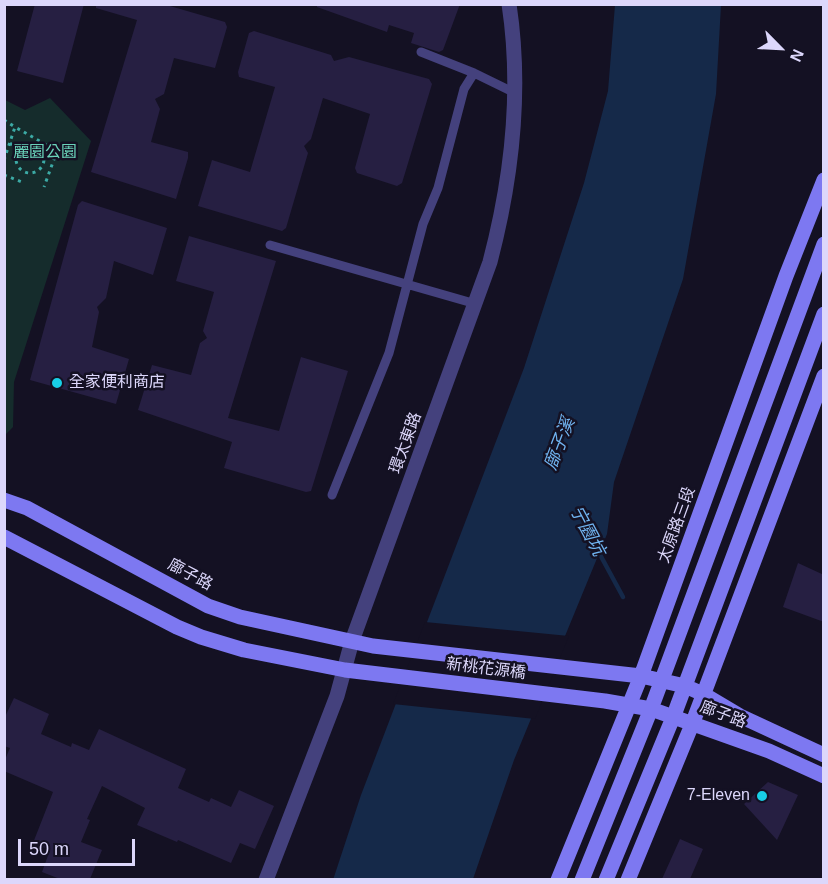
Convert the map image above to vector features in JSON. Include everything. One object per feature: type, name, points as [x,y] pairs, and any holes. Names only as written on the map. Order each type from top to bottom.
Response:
[{"type":"main road","name":"太原路三段","points":[[558,879],[641,676],[786,276],[824,180]]},
{"type":"main road","points":[[582,879],[651,709],[824,244]]},
{"type":"main road","points":[[606,879],[674,716],[824,314]]},
{"type":"main road","points":[[628,879],[693,723],[824,376]]},
{"type":"main road","name":"廍子路","points":[[4,500],[27,508],[208,606],[240,617],[373,646]]},
{"type":"main road","points":[[4,537],[201,637],[266,656],[345,670]]},
{"type":"main road","name":"新桃花源橋","points":[[373,646],[612,673]]},
{"type":"main road","name":"新桃花源橋","points":[[345,670],[605,701]]},
{"type":"main road","name":"廍子路","points":[[612,673],[641,676],[685,686],[740,716],[824,755]]},
{"type":"main road","name":"廍子路","points":[[605,701],[651,709],[674,716],[769,751],[824,776]]},
{"type":"street","name":"環太東路","points":[[266,879],[338,696],[352,641],[476,304],[497,235],[512,151],[516,93],[514,35],[509,4]]},
{"type":"lane","points":[[421,52],[516,93]]},
{"type":"lane","points":[[332,495],[382,373],[423,224],[438,188],[464,89],[474,73]]},
{"type":"lane","points":[[270,245],[476,304]]},
{"type":"path","points":[[4,120],[57,151],[44,187]]},
{"type":"path","points":[[4,160],[15,127]]},
{"type":"path","points":[[10,143],[19,151]]},
{"type":"path","points":[[28,145],[38,147],[44,155],[41,168],[33,173],[20,170],[16,162],[19,151],[28,145]]},
{"type":"path","points":[[4,174],[21,183]]},
{"type":"green space","name":"麗園公園","points":[[50,98],[91,141],[14,382],[13,427],[5,435],[5,100],[25,110]]},
{"type":"water","name":"廍子溪","points":[[615,5],[721,5],[716,94],[683,279],[614,482],[607,534],[514,760],[473,879],[333,880],[361,795],[524,368],[584,183],[608,91]]},
{"type":"pier","points":[[425,622],[569,636],[535,719],[393,704]]},
{"type":"building","points":[[35,4],[84,4],[63,83],[17,71]]},
{"type":"building","points":[[96,4],[163,4],[225,22],[227,27],[215,68],[174,58],[164,94],[155,99],[160,109],[151,142],[188,152],[176,199],[91,172],[137,20],[96,8]]},
{"type":"building","points":[[317,4],[460,4],[443,50],[439,52],[411,43],[414,33],[389,25],[387,32],[317,7]]},
{"type":"building","points":[[254,31],[331,55],[334,61],[349,57],[429,79],[432,84],[402,183],[397,186],[357,173],[355,168],[370,114],[323,98],[311,139],[304,146],[308,153],[286,228],[282,231],[198,206],[212,160],[250,172],[275,87],[239,77],[238,72],[249,33]]},
{"type":"building","points":[[82,201],[167,228],[153,275],[114,261],[106,298],[97,307],[99,312],[92,347],[129,359],[116,404],[30,380],[78,205]]},
{"type":"building","points":[[189,236],[276,261],[228,418],[279,431],[301,357],[348,371],[311,491],[306,492],[224,468],[232,442],[138,410],[152,365],[191,375],[200,343],[207,338],[203,331],[214,292],[176,281]]},
{"type":"building","points":[[798,563],[824,575],[824,622],[783,607]]},
{"type":"building","points":[[14,698],[49,714],[41,734],[71,747],[72,743],[89,750],[99,729],[186,769],[178,788],[209,802],[211,798],[231,807],[239,790],[274,806],[255,849],[240,843],[231,863],[178,840],[177,842],[137,825],[145,808],[102,786],[87,819],[90,820],[81,842],[102,850],[90,879],[60,879],[42,872],[50,850],[33,843],[53,792],[4,771],[4,762],[10,748],[4,746],[4,719]]},
{"type":"building","points":[[768,782],[798,795],[777,840],[744,804]]},
{"type":"building","points":[[680,839],[703,849],[690,879],[662,879]]},
{"type":"waterway","name":"宁園坑","points":[[597,549],[623,597]]},
{"type":"place","name":"全家便利商店","points":[[57,383]]},
{"type":"place","name":"7-Eleven","points":[[762,796]]}]
